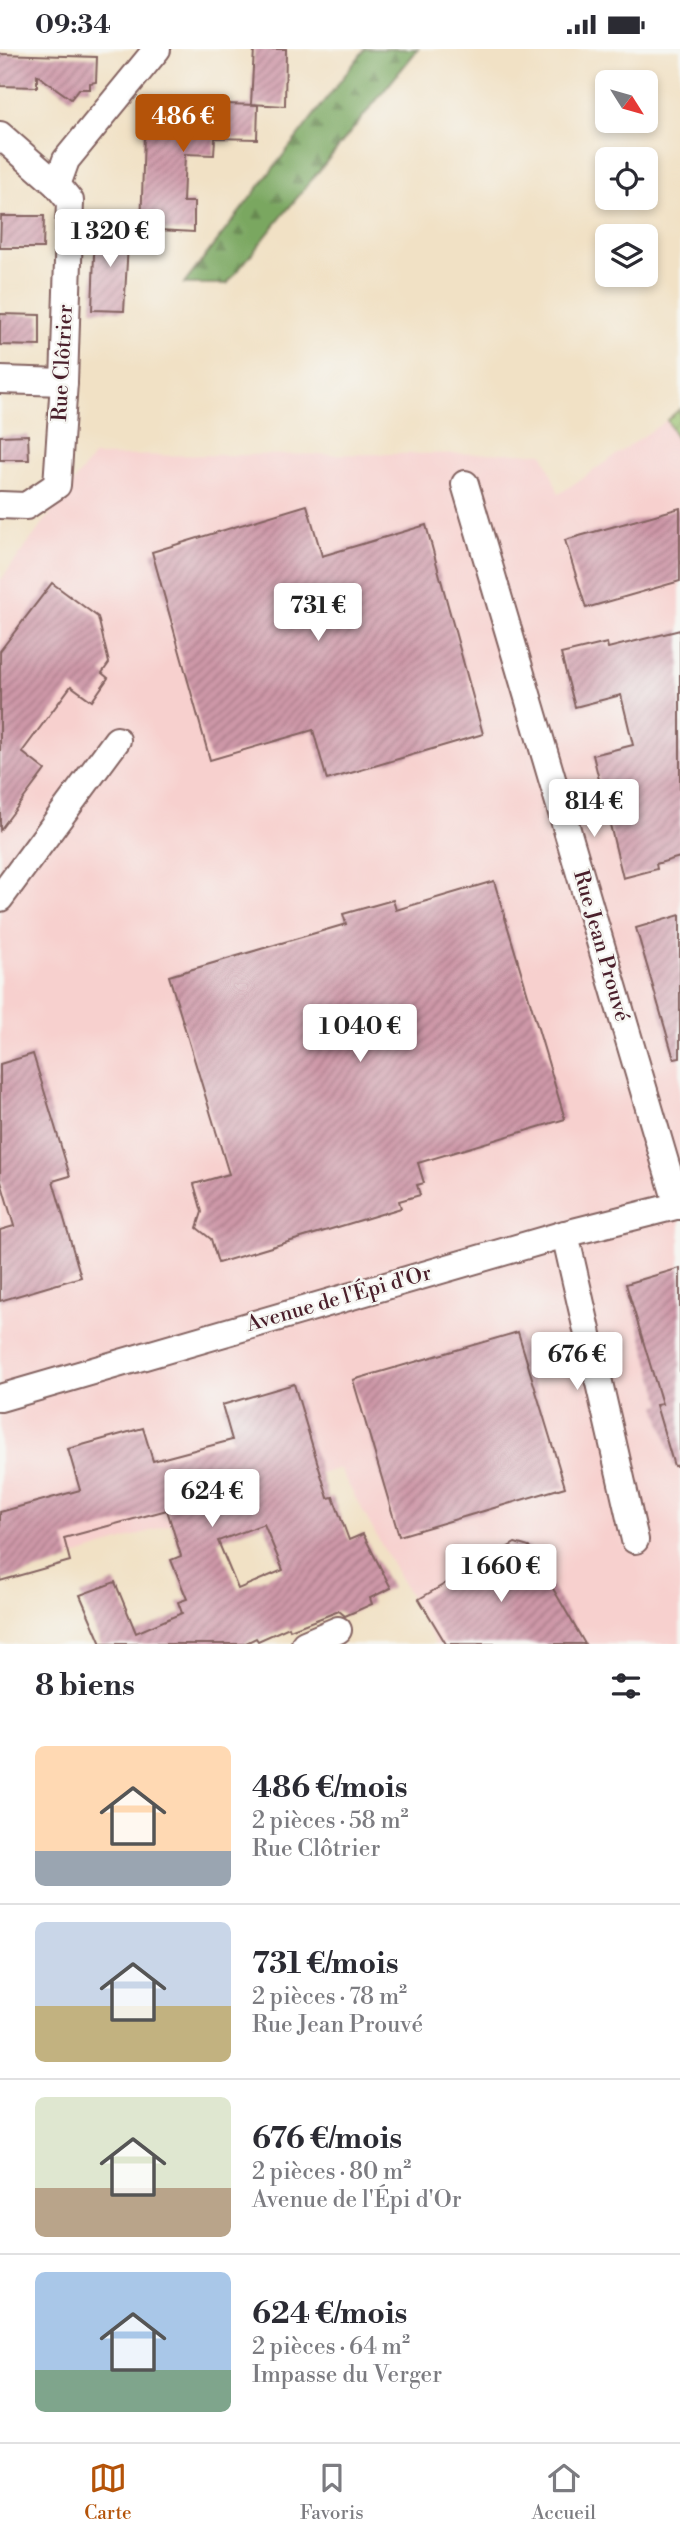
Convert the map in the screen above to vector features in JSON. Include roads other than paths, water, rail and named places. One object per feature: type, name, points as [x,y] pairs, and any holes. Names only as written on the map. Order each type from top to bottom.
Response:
[{"type":"street","points":[[0,135],[57,185],[66,160],[157,49]]},
{"type":"street","name":"Rue Clôtrier","points":[[0,505],[26,506],[57,485],[64,382],[70,201],[57,185]]},
{"type":"street","points":[[0,380],[64,382]]},
{"type":"street","name":"Rue Jean Prouvé","points":[[465,484],[679,1206]]},
{"type":"street","points":[[0,898],[117,740]]},
{"type":"street","name":"Avenue de l'Épi d'Or","points":[[0,1398],[565,1234],[679,1206]]},
{"type":"street","points":[[565,1234],[635,1540]]},
{"type":"street","points":[[305,1644],[338,1630]]}]
